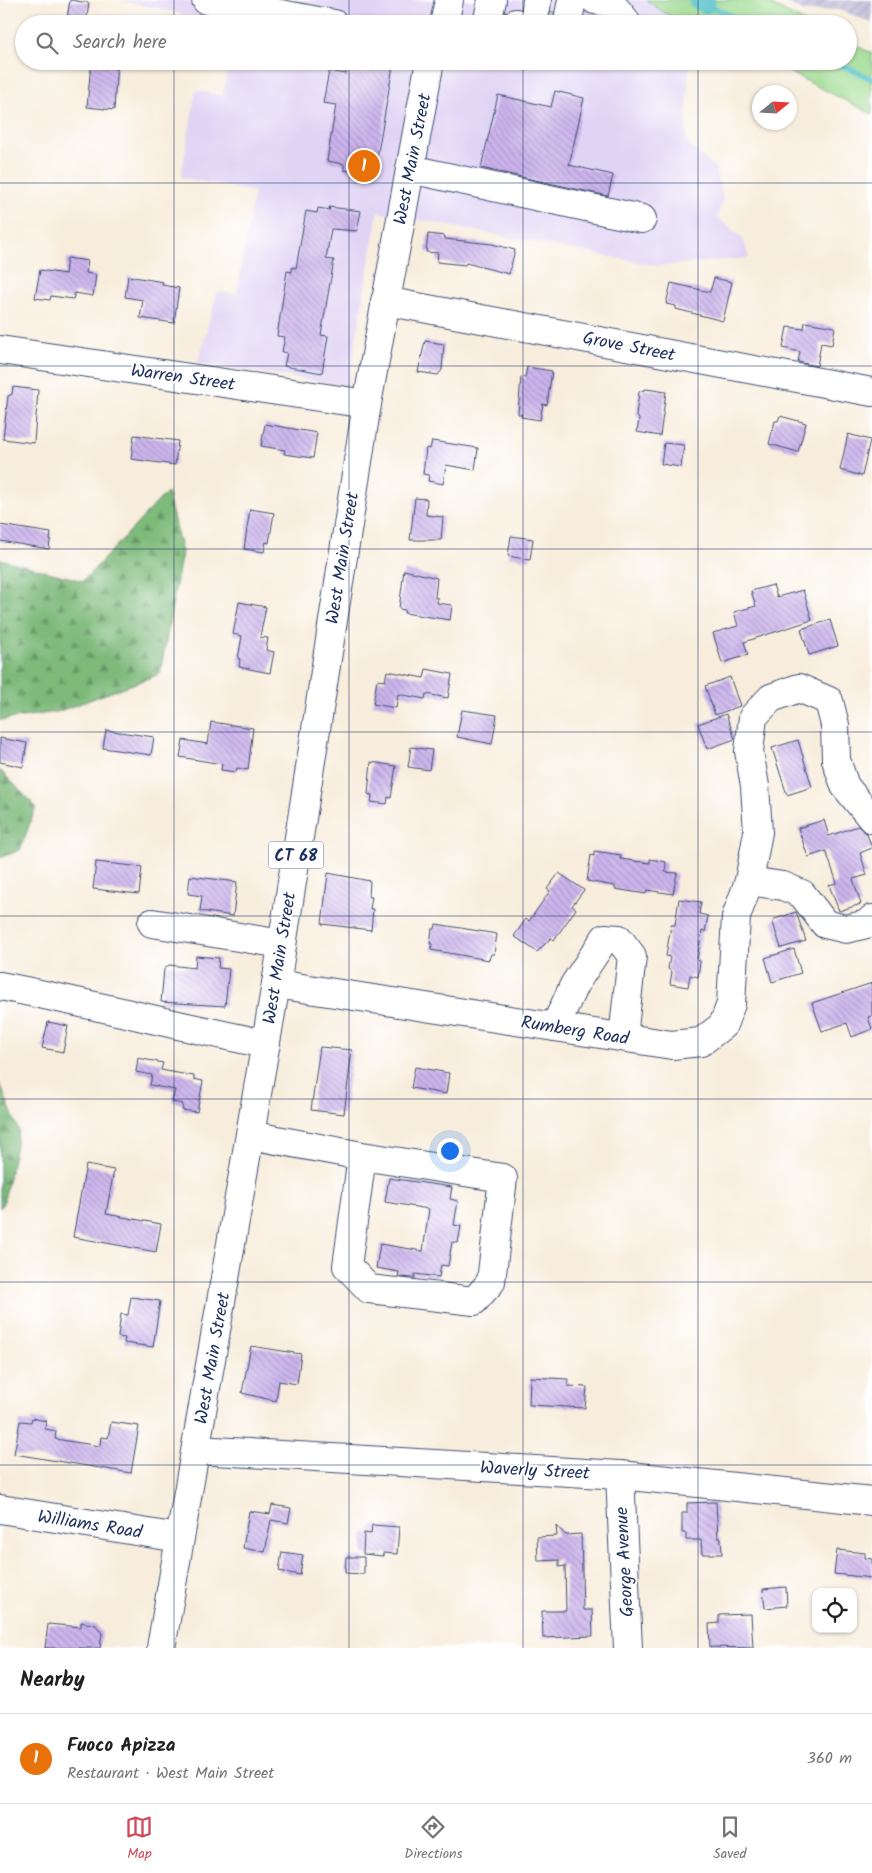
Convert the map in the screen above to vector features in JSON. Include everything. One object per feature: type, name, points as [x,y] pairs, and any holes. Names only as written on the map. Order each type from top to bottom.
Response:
[{"type":"street","points":[[206,0],[286,15]]},
{"type":"street","points":[[432,0],[433,15]]},
{"type":"street","points":[[446,15],[449,0]]},
{"type":"street","points":[[489,15],[492,0]]},
{"type":"street","points":[[552,8],[611,4],[621,15]]},
{"type":"street","name":"West Main Street","points":[[161,1648],[197,1450],[276,984],[367,404],[428,70]]},
{"type":"street","points":[[410,169],[642,219]]},
{"type":"street","name":"Grove Street","points":[[385,301],[872,392]]},
{"type":"street","name":"Warren Street","points":[[0,350],[367,404]]},
{"type":"street","name":"Rumberg Road","points":[[276,984],[672,1045],[701,1042],[723,1025],[731,1004],[736,917],[749,881],[758,832],[755,786],[749,751],[753,717],[771,698],[799,688],[830,701],[835,724],[836,760],[845,786],[872,819]]},
{"type":"street","points":[[749,881],[783,886],[802,894],[825,924],[846,929],[867,924],[872,919]]},
{"type":"street","points":[[152,924],[282,944]]},
{"type":"street","points":[[555,1027],[574,985],[605,938],[618,939],[632,956],[623,1037]]},
{"type":"street","points":[[0,986],[84,1002],[158,1022],[266,1044]]},
{"type":"street","points":[[250,1135],[362,1156],[503,1178],[492,1282],[474,1301],[369,1289],[347,1266],[362,1156]]},
{"type":"street","name":"Waverly Street","points":[[197,1450],[620,1475],[872,1501]]},
{"type":"street","name":"George Avenue","points":[[620,1475],[628,1648]]},
{"type":"street","name":"Williams Road","points":[[0,1509],[180,1538]]},
{"type":"shaded area","points":[[119,0],[657,0],[668,15],[186,15]]},
{"type":"shaded area","points":[[781,0],[872,0],[872,23],[857,17],[857,15],[840,10],[803,11]]},
{"type":"shaded area","points":[[227,70],[689,70],[686,142],[715,168],[723,199],[717,217],[743,239],[749,258],[658,266],[378,212],[348,386],[198,363],[217,292],[237,294],[254,192],[181,177],[196,90],[223,96]]},
{"type":"green space","points":[[646,0],[762,0],[791,15],[669,15]]},
{"type":"green space","points":[[857,46],[872,53],[872,114],[785,70],[857,70]]},
{"type":"green space","points":[[167,492],[182,552],[160,674],[57,712],[0,720],[0,559],[83,581]]},
{"type":"green space","points":[[0,770],[36,807],[20,850],[0,858]]},
{"type":"green space","points":[[0,1084],[19,1131],[3,1205],[0,1208]]},
{"type":"building","points":[[70,0],[89,3],[87,15],[68,15]]},
{"type":"building","points":[[90,70],[116,70],[114,110],[87,107]]},
{"type":"building","points":[[347,70],[392,70],[374,175],[344,170],[344,164],[327,161],[336,105],[323,103],[329,71],[346,74]]},
{"type":"building","points":[[555,91],[584,98],[569,165],[613,175],[608,196],[481,168],[498,95],[551,107]]},
{"type":"building","points":[[329,207],[361,211],[357,231],[331,229],[326,259],[334,260],[321,335],[328,336],[322,373],[284,366],[287,353],[282,352],[285,337],[277,336],[287,271],[292,272],[292,267],[296,268],[306,211],[317,213],[318,208],[330,210]]},
{"type":"building","points":[[428,234],[445,236],[445,239],[492,244],[515,250],[509,274],[466,263],[465,265],[437,262],[438,253],[426,252]]},
{"type":"building","points":[[67,258],[88,261],[86,273],[96,275],[93,296],[75,293],[73,299],[51,296],[50,300],[35,298],[40,270],[65,274]]},
{"type":"building","points":[[128,276],[163,282],[162,285],[179,288],[174,323],[140,318],[143,300],[125,297]]},
{"type":"building","points":[[714,278],[732,282],[723,321],[676,309],[676,306],[666,304],[671,283],[710,292]]},
{"type":"building","points":[[805,322],[835,327],[832,345],[821,343],[817,366],[798,362],[800,352],[783,348],[787,327],[804,329]]},
{"type":"building","points":[[425,341],[444,344],[442,370],[438,375],[418,372]]},
{"type":"building","points":[[527,367],[552,371],[547,405],[543,404],[540,420],[521,417],[522,414],[518,414],[521,377],[525,378]]},
{"type":"building","points":[[13,387],[38,390],[34,443],[3,439],[8,396],[12,394]]},
{"type":"building","points":[[646,389],[666,392],[660,436],[637,432],[639,419],[636,415],[639,392]]},
{"type":"building","points":[[780,416],[806,423],[798,452],[769,444],[775,421],[778,421]]},
{"type":"building","points":[[265,424],[317,433],[313,458],[284,454],[285,450],[261,446]]},
{"type":"building","points":[[848,434],[870,440],[862,476],[840,470]]},
{"type":"building","points":[[134,435],[178,441],[175,465],[131,459]]},
{"type":"building","points":[[432,441],[478,448],[475,470],[446,465],[443,484],[428,481],[429,475],[423,474],[426,448],[430,449]]},
{"type":"building","points":[[664,443],[684,445],[681,467],[661,464]]},
{"type":"building","points":[[415,498],[427,499],[426,515],[443,517],[441,540],[410,540]]},
{"type":"building","points":[[250,509],[274,513],[269,543],[266,542],[264,552],[244,549]]},
{"type":"building","points":[[0,525],[51,533],[49,549],[0,541]]},
{"type":"building","points":[[511,536],[533,539],[530,560],[508,556]]},
{"type":"building","points":[[404,570],[437,578],[435,598],[438,598],[437,603],[452,605],[450,620],[404,613],[405,610],[399,609]]},
{"type":"building","points":[[773,585],[777,597],[803,590],[812,620],[744,642],[748,655],[722,663],[713,633],[738,626],[734,612],[756,606],[751,591]]},
{"type":"building","points":[[239,602],[266,607],[260,637],[268,638],[266,650],[274,652],[270,673],[239,667],[240,659],[238,659],[242,636],[233,634]]},
{"type":"building","points":[[830,620],[838,646],[809,655],[801,629]]},
{"type":"building","points":[[426,669],[452,674],[448,698],[426,694],[425,699],[398,694],[396,708],[373,704],[377,680],[385,681],[387,671],[424,678]]},
{"type":"building","points":[[730,677],[740,706],[715,715],[705,686]]},
{"type":"building","points":[[462,710],[497,715],[492,744],[457,737]]},
{"type":"building","points":[[726,714],[735,739],[707,749],[698,724]]},
{"type":"building","points":[[211,722],[253,728],[248,770],[237,768],[236,772],[221,770],[222,764],[180,757],[183,740],[208,744]]},
{"type":"building","points":[[106,730],[154,737],[151,755],[103,748]]},
{"type":"building","points":[[0,738],[27,743],[23,767],[0,762]]},
{"type":"building","points":[[798,740],[812,787],[787,795],[772,748]]},
{"type":"building","points":[[411,747],[432,750],[429,770],[408,767]]},
{"type":"building","points":[[371,762],[396,766],[391,798],[388,797],[387,804],[371,802],[372,795],[368,794]]},
{"type":"building","points":[[824,820],[829,836],[858,826],[867,834],[872,848],[860,853],[867,875],[853,879],[861,904],[839,911],[829,885],[837,883],[826,851],[808,857],[798,828]]},
{"type":"building","points":[[594,851],[621,855],[620,859],[650,863],[650,859],[666,862],[665,872],[677,873],[673,894],[647,890],[646,894],[615,889],[615,886],[587,881],[591,855],[594,856]]},
{"type":"building","points":[[96,862],[142,867],[139,894],[93,889]]},
{"type":"building","points":[[328,873],[370,881],[369,897],[372,897],[370,909],[373,909],[371,930],[322,924]]},
{"type":"building","points":[[559,873],[584,890],[572,906],[576,909],[554,940],[551,938],[537,952],[514,936],[526,919],[529,921],[550,891],[547,889]]},
{"type":"building","points":[[190,876],[237,882],[233,916],[200,911],[202,896],[188,894]]},
{"type":"building","points":[[679,899],[701,902],[699,914],[708,916],[705,932],[702,931],[697,960],[700,961],[698,977],[690,975],[688,987],[670,984],[672,972],[668,969],[670,957],[666,956],[671,925],[675,925]]},
{"type":"building","points":[[796,912],[806,941],[781,948],[772,920]]},
{"type":"building","points":[[436,924],[497,934],[494,954],[491,954],[489,960],[431,950],[432,929],[435,929]]},
{"type":"building","points":[[794,949],[801,973],[772,982],[765,958]]},
{"type":"building","points":[[196,956],[219,958],[218,968],[229,969],[225,1006],[161,1002],[164,969],[169,965],[195,968]]},
{"type":"building","points":[[872,983],[872,1016],[868,1017],[872,1029],[852,1037],[847,1023],[822,1031],[812,1003]]},
{"type":"building","points":[[48,1022],[68,1026],[63,1052],[42,1048]]},
{"type":"building","points":[[320,1047],[352,1050],[344,1114],[311,1110]]},
{"type":"building","points":[[138,1058],[163,1063],[161,1070],[194,1076],[194,1079],[203,1081],[197,1112],[182,1110],[183,1104],[172,1102],[175,1090],[150,1085],[152,1075],[136,1072]]},
{"type":"building","points":[[415,1067],[449,1073],[446,1094],[411,1088]]},
{"type":"building","points":[[86,1165],[114,1170],[106,1214],[161,1224],[156,1252],[73,1237]]},
{"type":"building","points":[[389,1178],[452,1187],[450,1199],[458,1201],[454,1225],[461,1226],[458,1243],[452,1242],[448,1266],[441,1265],[439,1277],[415,1274],[415,1278],[398,1277],[399,1272],[376,1268],[380,1244],[423,1251],[429,1209],[385,1202]]},
{"type":"building","points":[[131,1297],[160,1301],[153,1347],[124,1343],[125,1338],[118,1337],[121,1314],[128,1315]]},
{"type":"building","points":[[251,1346],[301,1354],[297,1384],[279,1381],[276,1401],[242,1393]]},
{"type":"building","points":[[530,1377],[568,1379],[568,1386],[587,1387],[585,1408],[529,1405]]},
{"type":"building","points":[[32,1418],[46,1421],[45,1429],[56,1431],[55,1439],[100,1446],[101,1437],[108,1438],[111,1422],[139,1426],[131,1473],[14,1454],[20,1421],[31,1422]]},
{"type":"building","points":[[716,1502],[718,1538],[721,1538],[722,1554],[702,1554],[701,1540],[686,1540],[686,1533],[682,1533],[682,1513],[687,1513],[687,1503]]},
{"type":"building","points":[[272,1505],[291,1508],[288,1523],[271,1520],[265,1552],[243,1548],[249,1511],[270,1514]]},
{"type":"building","points":[[372,1525],[399,1527],[397,1554],[383,1553],[383,1556],[363,1554],[364,1533],[371,1534]]},
{"type":"building","points":[[556,1526],[566,1535],[581,1534],[583,1610],[592,1610],[593,1636],[543,1638],[542,1611],[566,1611],[565,1566],[559,1567],[559,1560],[538,1561],[537,1537],[557,1536]]},
{"type":"building","points":[[837,1550],[865,1553],[865,1558],[872,1559],[872,1578],[834,1574]]},
{"type":"building","points":[[282,1552],[303,1555],[300,1575],[279,1571]]},
{"type":"building","points":[[346,1557],[364,1557],[364,1574],[345,1573]]},
{"type":"building","points":[[786,1587],[787,1606],[765,1608],[763,1589]]},
{"type":"building","points":[[751,1614],[753,1648],[710,1647],[709,1624],[719,1623],[719,1615]]},
{"type":"building","points":[[81,1622],[96,1625],[102,1633],[100,1648],[45,1648],[48,1624],[81,1627]]},
{"type":"waterway","points":[[698,0],[706,4]]},
{"type":"waterway","points":[[706,4],[730,15]]},
{"type":"waterway","points":[[852,70],[872,79]]},
{"type":"place","name":"Fuoco Apizza","points":[[364,166]]}]
